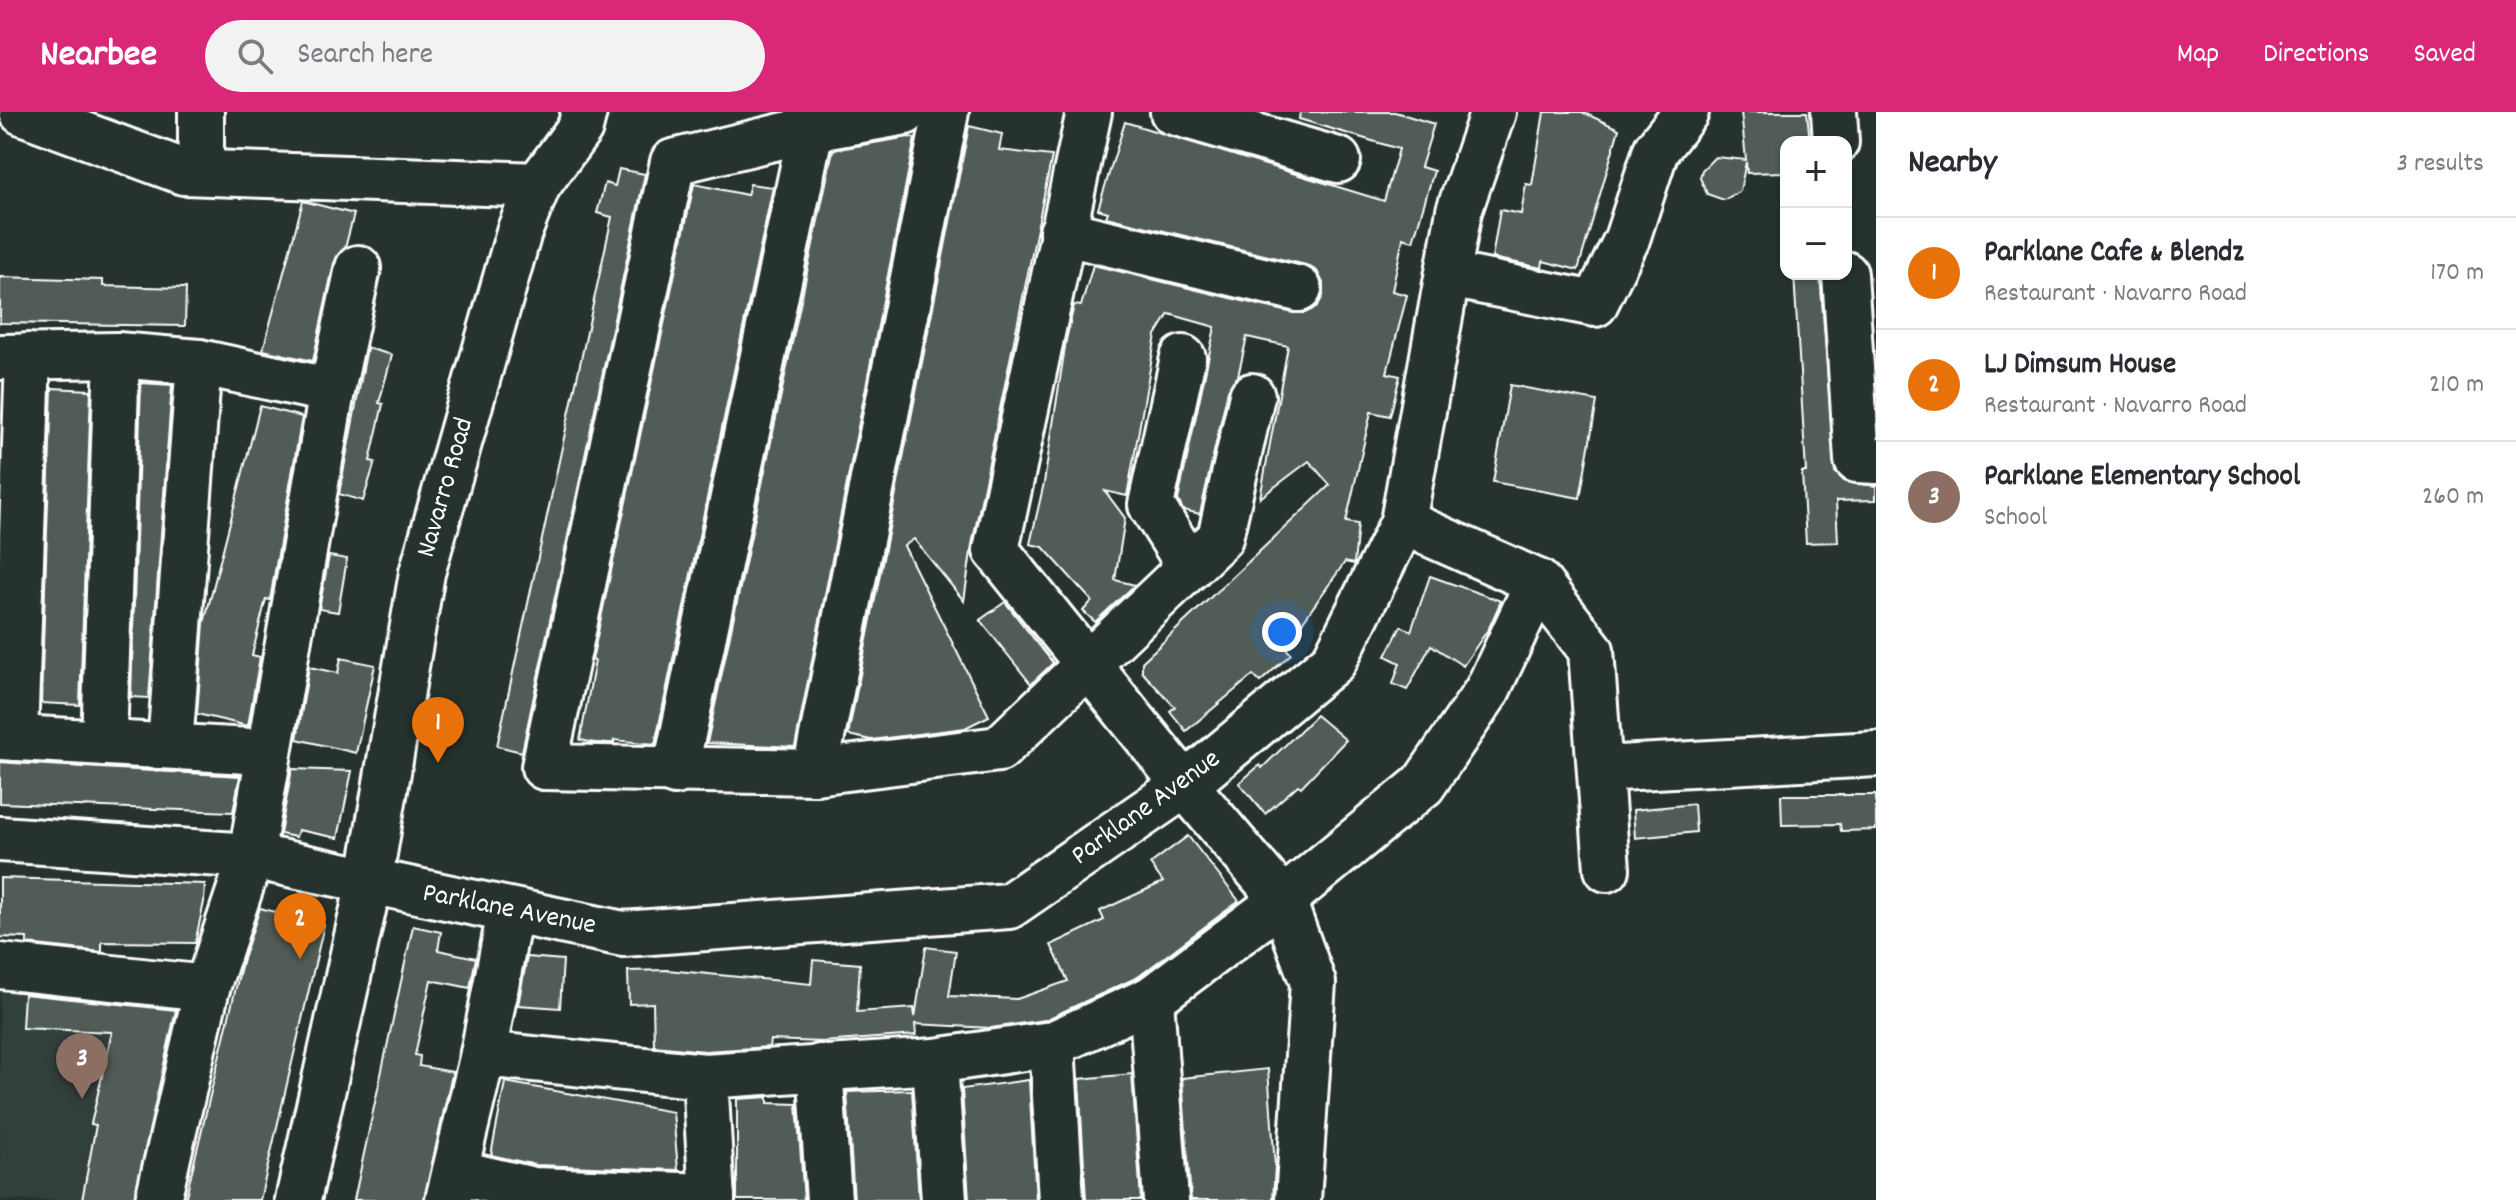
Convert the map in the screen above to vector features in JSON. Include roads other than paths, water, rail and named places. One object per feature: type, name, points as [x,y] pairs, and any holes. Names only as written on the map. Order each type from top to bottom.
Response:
[{"type":"street","points":[[22,112],[184,172],[538,185]]},
{"type":"street","points":[[201,112],[201,172]]},
{"type":"street","name":"Navarro Road","points":[[298,1200],[369,883],[422,573],[519,232],[538,185],[580,128],[584,112]]},
{"type":"street","points":[[905,112],[811,129],[673,162],[544,767],[675,772],[815,772],[999,749],[1220,538],[1252,396]]},
{"type":"street","points":[[815,772],[946,112]]},
{"type":"street","points":[[1089,112],[996,550],[1185,785],[1283,900],[1313,983],[1298,1200]]},
{"type":"street","points":[[1173,112],[1338,160]]},
{"type":"street","name":"Parklane Avenue","points":[[0,839],[251,856],[623,934],[1009,906],[1185,785],[1334,661],[1403,522],[1459,211],[1493,112]]},
{"type":"street","points":[[1449,275],[1595,304],[1627,239],[1656,150],[1686,112]]},
{"type":"street","points":[[1834,112],[1836,136]]},
{"type":"street","points":[[675,772],[811,129]]},
{"type":"street","points":[[1062,232],[1299,289]]},
{"type":"street","points":[[158,1200],[207,988],[251,856],[332,391],[358,268]]},
{"type":"street","points":[[1845,280],[1857,460],[1876,461]]},
{"type":"street","points":[[267,752],[8,738],[14,356],[117,355],[199,362],[332,391]]},
{"type":"street","points":[[104,743],[117,355]]},
{"type":"street","points":[[1183,358],[1151,505],[1190,567]]},
{"type":"street","points":[[170,746],[199,362]]},
{"type":"street","points":[[1403,522],[1538,582],[1591,650],[1607,869]]},
{"type":"street","points":[[483,1054],[705,1076],[935,1061],[1052,1044],[1151,999],[1283,900],[1423,785],[1487,691],[1538,582]]},
{"type":"street","points":[[1600,769],[1876,754]]},
{"type":"street","points":[[510,912],[483,1054],[452,1186],[712,1198],[705,1076]]},
{"type":"street","points":[[0,966],[207,988]]},
{"type":"street","points":[[1151,999],[1166,1200]]},
{"type":"street","points":[[1052,1044],[1061,1200]]},
{"type":"street","points":[[935,1061],[944,1200]]},
{"type":"street","points":[[820,1067],[829,1200]]},
{"type":"place","name":"Parklane Cafe & Blendz","points":[[438,763]]},
{"type":"place","name":"LJ Dimsum House","points":[[300,959]]},
{"type":"place","name":"Parklane Elementary School","points":[[82,1099]]}]
